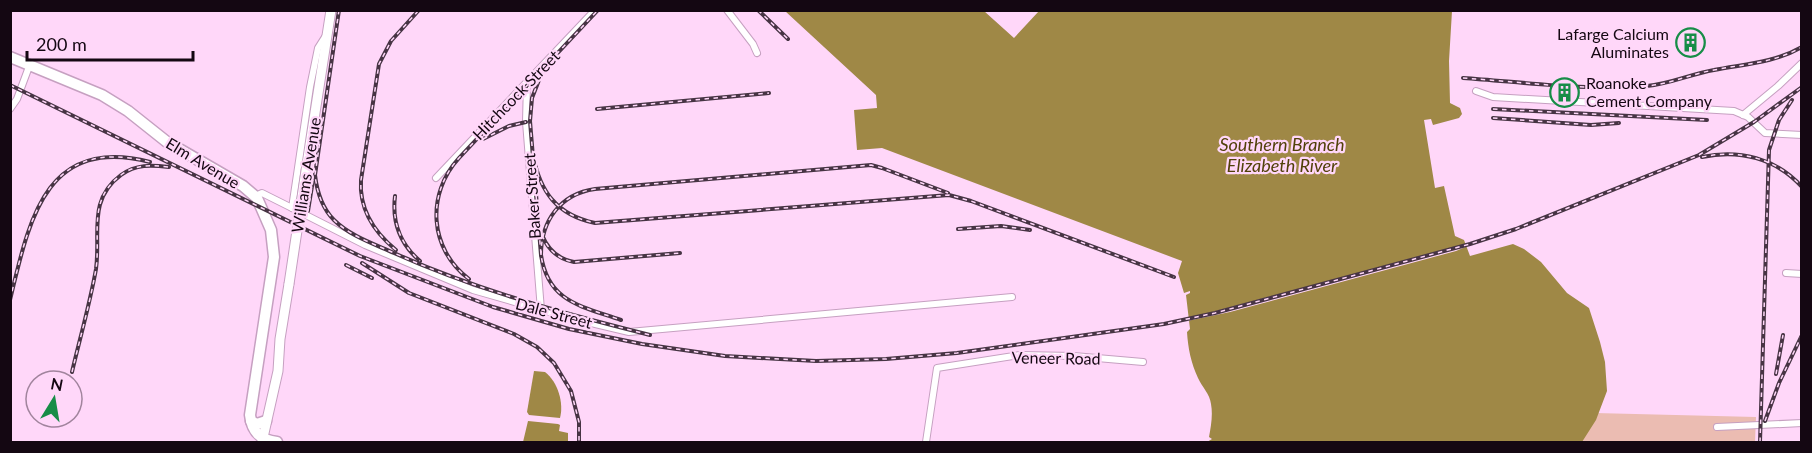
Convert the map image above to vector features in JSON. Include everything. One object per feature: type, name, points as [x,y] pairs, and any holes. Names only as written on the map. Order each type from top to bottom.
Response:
[{"type":"main road","name":"Elm Avenue","points":[[10,57],[102,95],[128,111],[167,142],[243,186],[255,196],[268,220],[274,244],[250,411],[251,421]]},
{"type":"main road","points":[[251,421],[257,424],[268,417]]},
{"type":"main road","points":[[251,421],[255,430],[267,441]]},
{"type":"street","name":"Williams Avenue","points":[[267,441],[268,417],[281,352],[280,339],[331,10]]},
{"type":"street","name":"Hitchcock Street","points":[[436,178],[595,10]]},
{"type":"street","points":[[727,10],[753,44],[757,53]]},
{"type":"street","points":[[292,208],[318,48],[327,34]]},
{"type":"street","points":[[1743,115],[1779,86],[1802,63]]},
{"type":"street","points":[[10,109],[17,99],[30,64]]},
{"type":"street","name":"Baker Street","points":[[527,82],[526,122],[541,310]]},
{"type":"street","points":[[1476,91],[1493,97],[1734,111],[1743,115],[1765,133],[1802,135]]},
{"type":"street","name":"Dale Street","points":[[255,196],[262,193],[365,245],[473,290],[609,328],[634,332],[1012,297]]},
{"type":"street","points":[[1786,273],[1802,274]]},
{"type":"street","name":"Veneer Road","points":[[926,442],[937,368],[1020,355],[1074,356],[1143,362]]},
{"type":"street","points":[[1787,424],[1802,417]]},
{"type":"street","points":[[1717,427],[1764,427],[1802,423]]},
{"type":"shaded area","points":[[1595,413],[1756,417],[1755,442],[1580,442]]},
{"type":"water","name":"Southern Branch Elizabeth River","points":[[785,11],[984,11],[1014,38],[1039,11],[1452,11],[1449,61],[1450,103],[1460,108],[1462,114],[1459,118],[1433,125],[1431,119],[1424,120],[1435,188],[1444,186],[1455,236],[1464,240],[1470,256],[1513,244],[1541,262],[1567,293],[1589,308],[1605,362],[1607,391],[1596,420],[1582,442],[1207,442],[1212,439],[1209,437],[1212,408],[1189,350],[1187,332],[1190,329],[1186,295],[1190,291],[1184,293],[1178,273],[1182,261],[882,148],[857,150],[854,110],[877,108],[876,95]]},
{"type":"water","points":[[534,371],[545,372],[557,387],[560,399],[560,418],[529,415],[527,412]]},
{"type":"water","points":[[528,421],[560,425],[559,431],[568,433],[568,442],[523,442]]},
{"type":"pier","points":[[1469,243],[1470,245],[1456,251],[1230,312],[1187,321],[1187,319]]},
{"type":"railway","points":[[339,10],[315,175],[321,199],[334,220],[347,231],[362,239],[456,278],[552,309],[650,335]]},
{"type":"railway","points":[[396,250],[381,236],[365,210],[361,180],[379,64],[391,41],[419,10]]},
{"type":"railway","points":[[469,279],[456,267],[440,237],[437,204],[448,172],[598,10]]},
{"type":"railway","points":[[758,10],[788,39]]},
{"type":"railway","points":[[1463,78],[1578,87],[1647,86],[1770,60],[1802,47]]},
{"type":"railway","points":[[539,80],[532,98],[530,121],[541,255],[545,271],[559,293],[569,300],[621,320]]},
{"type":"railway","points":[[10,85],[360,256],[493,307],[569,329],[642,344],[725,356],[816,361],[886,359],[957,353],[1164,324],[1215,313],[1470,244],[1516,229],[1699,155],[1754,122],[1802,87]]},
{"type":"railway","points":[[597,109],[769,93]]},
{"type":"railway","points":[[1760,442],[1769,150],[1779,120],[1792,100]]},
{"type":"railway","points":[[1493,109],[1707,120]]},
{"type":"railway","points":[[1493,118],[1591,125],[1619,123]]},
{"type":"railway","points":[[483,139],[509,126],[526,122]]},
{"type":"railway","points":[[1702,157],[1730,154],[1756,158],[1781,169],[1802,187]]},
{"type":"railway","points":[[533,155],[540,180],[552,200],[570,214],[595,223],[949,195],[971,201],[1174,277]]},
{"type":"railway","points":[[10,300],[25,241],[35,214],[48,191],[65,173],[86,161],[115,157],[150,162]]},
{"type":"railway","points":[[541,255],[545,231],[555,211],[572,197],[595,189],[871,165],[948,193]]},
{"type":"railway","points":[[73,369],[96,269],[99,206],[103,195],[121,175],[132,169],[150,166],[169,167]]},
{"type":"railway","points":[[308,211],[313,180]]},
{"type":"railway","points":[[395,196],[396,223],[399,231],[407,247],[420,261]]},
{"type":"railway","points":[[958,229],[1001,226],[1030,230]]},
{"type":"railway","points":[[542,235],[554,253],[574,262],[680,253]]},
{"type":"railway","points":[[362,263],[409,293],[514,334],[537,347],[554,363],[571,391],[579,422],[579,442]]},
{"type":"railway","points":[[346,265],[372,278]]},
{"type":"railway","points":[[1776,374],[1783,335]]},
{"type":"railway","points":[[1765,421],[1779,383],[1802,335]]},
{"type":"place","name":"Lafarge Calcium Aluminates","points":[[1690,43]]},
{"type":"place","name":"Roanoke Cement Company","points":[[1565,92]]}]
